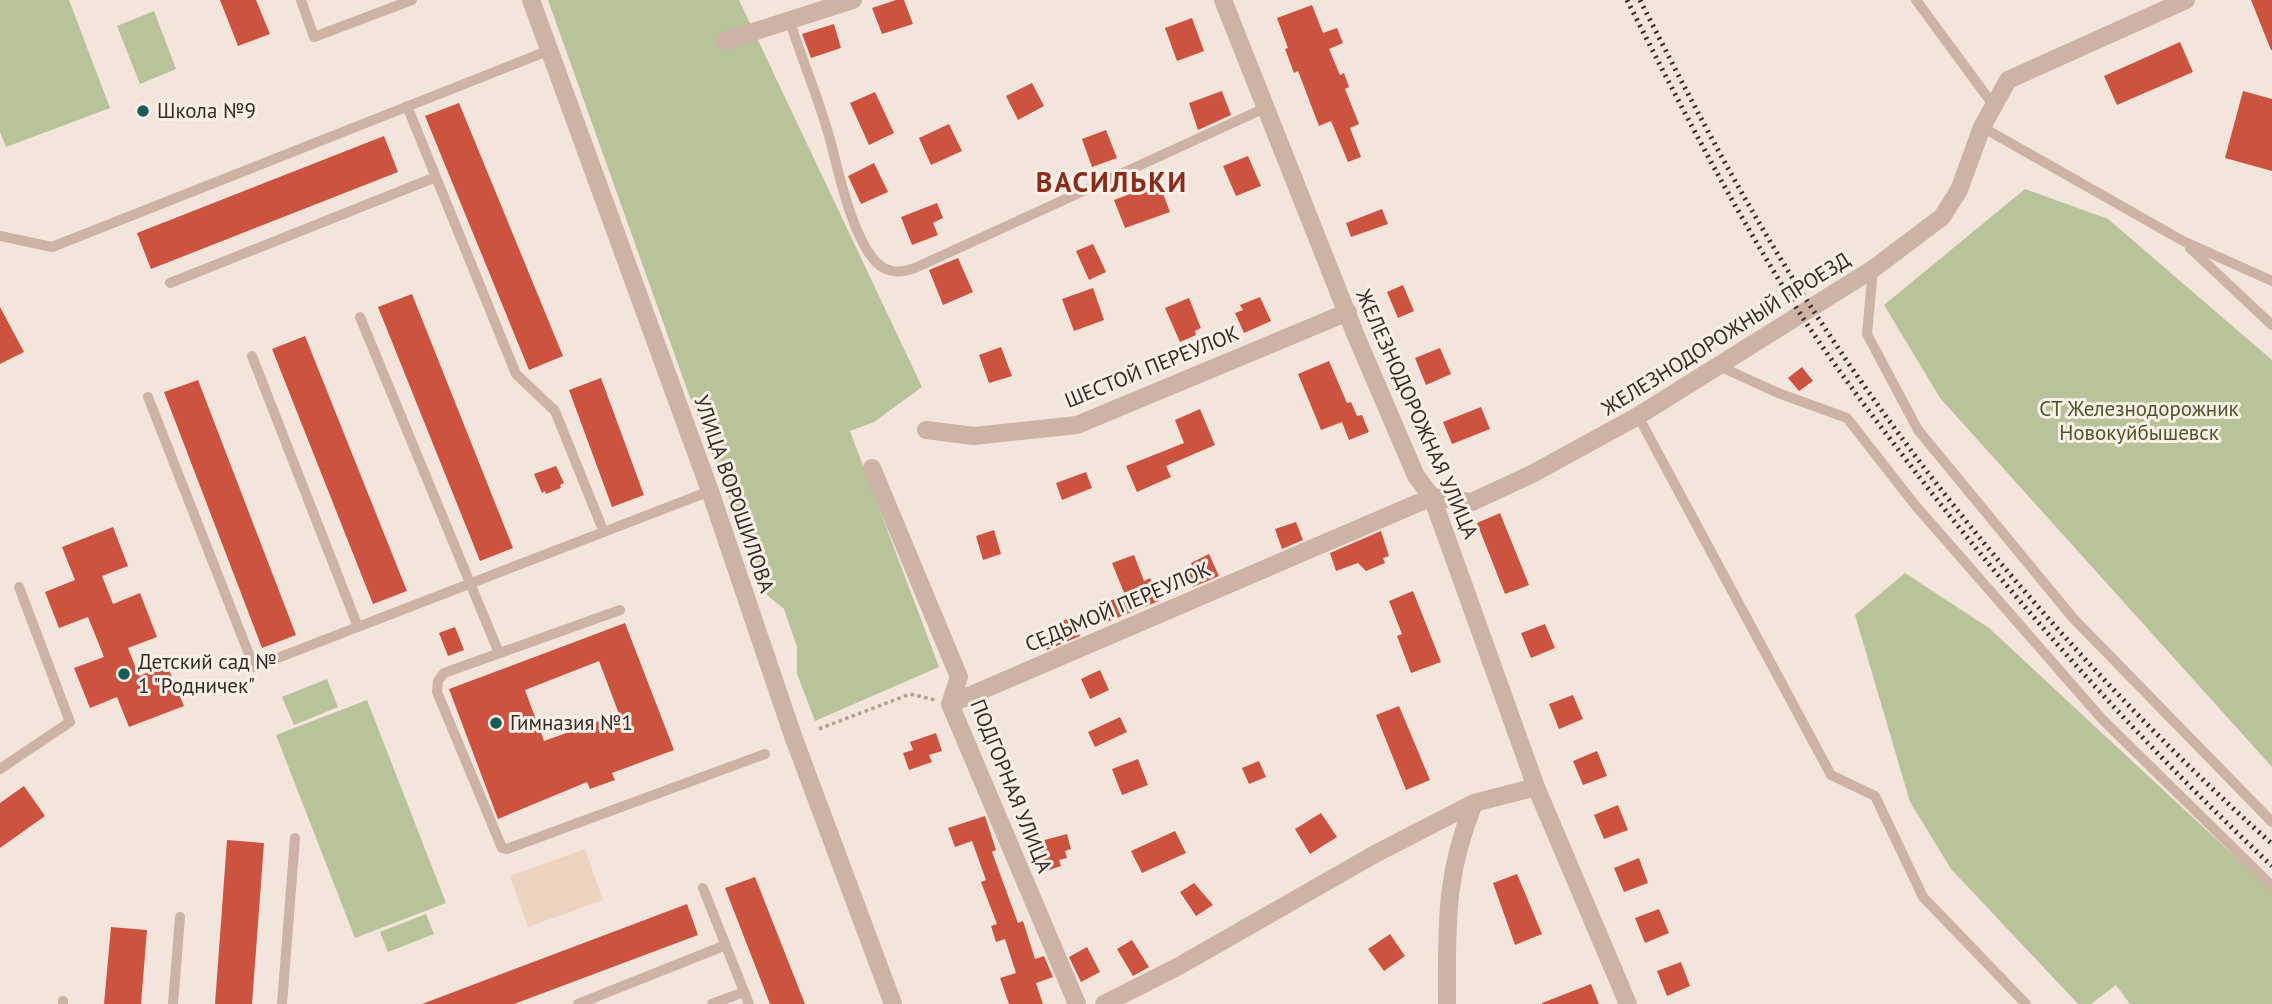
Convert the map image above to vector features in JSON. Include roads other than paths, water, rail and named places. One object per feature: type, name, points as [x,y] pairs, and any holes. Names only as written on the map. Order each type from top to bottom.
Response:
[{"type":"street","name":"УЛИЦА ВОРОШИЛОВА","points":[[531,0],[710,491],[793,736],[893,1004]]},
{"type":"street","points":[[725,41],[853,0]]},
{"type":"street","name":"ЖЕЛЕЗНОДОРОЖНАЯ УЛИЦА","points":[[1223,0],[1416,475],[1433,497],[1536,787],[1628,1004]]},
{"type":"street","name":"ЖЕЛЕЗНОДОРОЖНЫЙ ПРОЕЗД","points":[[1433,497],[1472,502],[1638,416],[1874,270],[1942,216],[1959,190],[1982,127],[2008,80],[2186,0]]},
{"type":"street","name":"ШЕСТОЙ ПЕРЕУЛОК","points":[[926,430],[974,436],[1077,425],[1348,312]]},
{"type":"street","name":"ПОДГОРНАЯ УЛИЦА","points":[[872,468],[959,677],[950,704],[1078,1004]]},
{"type":"street","name":"СЕДЬМОЙ ПЕРЕУЛОК","points":[[950,704],[1433,497]]},
{"type":"street","points":[[1104,1004],[1179,965],[1375,854],[1475,803],[1536,787]]},
{"type":"street","points":[[1447,1004],[1447,910],[1457,845],[1475,803]]},
{"type":"lane","points":[[301,0],[314,37],[414,1]]},
{"type":"lane","points":[[1916,0],[1993,106]]},
{"type":"lane","points":[[790,22],[830,142],[840,188],[876,262],[889,271],[901,273],[915,268],[1265,108]]},
{"type":"lane","points":[[0,236],[52,247],[550,50]]},
{"type":"lane","points":[[407,107],[516,374],[555,411],[603,530]]},
{"type":"lane","points":[[1982,127],[2183,241],[2272,281]]},
{"type":"lane","points":[[170,283],[436,177]]},
{"type":"lane","points":[[2183,241],[2272,324]]},
{"type":"lane","points":[[1874,270],[1867,334],[1918,430],[2073,618],[2272,822]]},
{"type":"lane","points":[[360,317],[499,653]]},
{"type":"lane","points":[[252,356],[358,627]]},
{"type":"lane","points":[[1719,366],[1778,393],[1847,418],[1915,505],[2102,719],[2272,886]]},
{"type":"lane","points":[[148,397],[254,667],[470,585],[603,530],[710,491]]},
{"type":"lane","points":[[1638,416],[1831,775],[1875,796],[1923,897],[2026,1004]]},
{"type":"lane","points":[[0,769],[70,722],[19,587]]},
{"type":"lane","points":[[620,610],[444,673],[438,681],[437,692],[502,848],[507,849],[765,754]]},
{"type":"lane","points":[[282,1004],[295,838]]},
{"type":"lane","points":[[703,888],[749,1004]]},
{"type":"lane","points":[[173,1004],[180,917]]},
{"type":"lane","points":[[578,1004],[726,944]]},
{"type":"lane","points":[[712,1004],[744,992]]},
{"type":"railway","points":[[1627,0],[1754,238],[1801,315],[1858,396],[1958,526],[2043,628],[2131,726],[2272,866]]},
{"type":"railway","points":[[1640,0],[1765,232],[1860,380],[1913,452],[1967,523],[2083,657],[2207,784],[2272,844]]},
{"type":"place","name":"Школа №9","points":[[143,111]]},
{"type":"place","name":"Детский сад № 1 \"Родничек\"","points":[[124,674]]},
{"type":"place","name":"Гимназия №1","points":[[496,723]]},
{"type":"district","name":"ВАСИЛЬКИ","points":[[1112,182]]},
{"type":"park label","name":"СТ Железнодорожник Новокуйбышевск","points":[[2139,421]]}]
